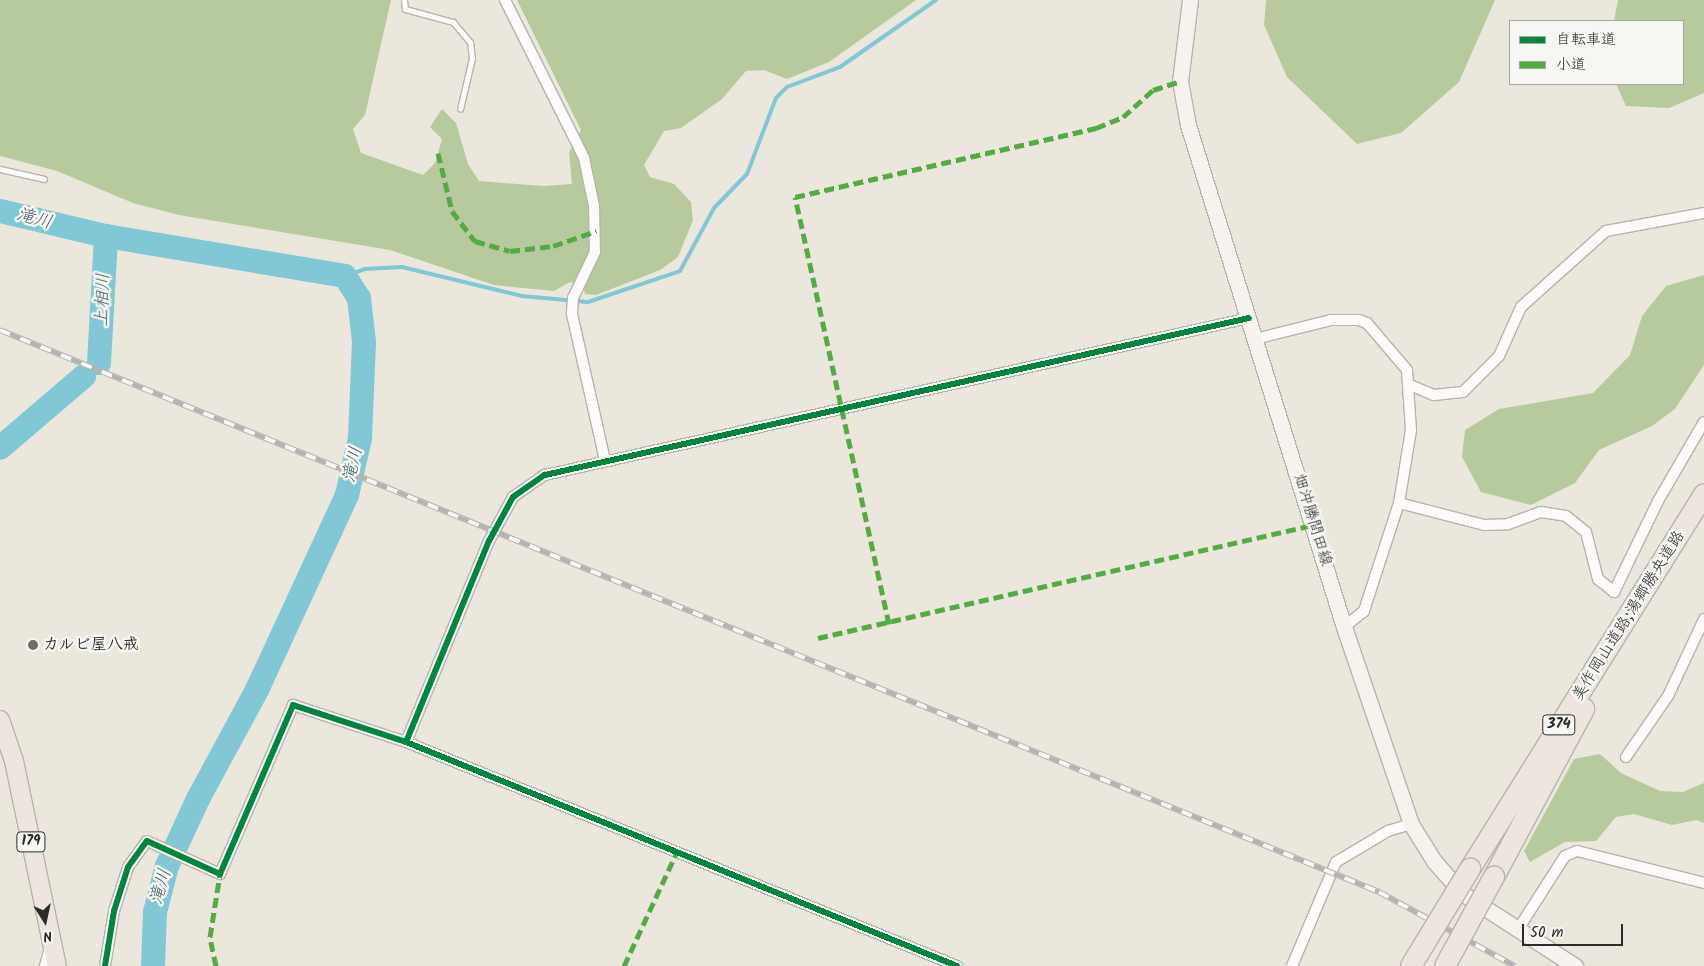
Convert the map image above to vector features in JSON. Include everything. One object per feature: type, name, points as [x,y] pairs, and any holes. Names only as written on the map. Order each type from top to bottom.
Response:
[{"type":"highway","name":"美作岡山道路;湯郷勝央道路","points":[[1411,966],[1470,869],[1652,584],[1704,494]]},
{"type":"highway","points":[[1445,966],[1652,584]]},
{"type":"highway","name":"179","points":[[0,720],[14,760],[57,966]]},
{"type":"main road","name":"畑沖勝間田線","points":[[1190,0],[1180,81],[1188,125],[1344,627],[1411,824],[1434,861],[1462,893],[1575,966]]},
{"type":"street","points":[[505,0],[584,158],[596,231],[594,252],[573,298],[572,314],[606,460]]},
{"type":"street","points":[[1410,385],[1434,395],[1463,392],[1499,356],[1521,307],[1606,230],[1704,213]]},
{"type":"street","points":[[406,742],[489,541],[514,497],[545,475],[1249,318]]},
{"type":"street","points":[[1255,339],[1331,320],[1359,320],[1402,363],[1410,385],[1411,430],[1399,503],[1364,611],[1344,627]]},
{"type":"street","points":[[1399,503],[1484,525],[1508,524],[1541,512],[1566,516],[1586,532],[1598,579],[1614,592],[1658,501],[1704,422]]},
{"type":"street","points":[[1626,757],[1668,696],[1704,619]]},
{"type":"street","points":[[105,966],[114,911],[128,867],[147,841],[220,874],[293,705],[406,742],[957,966]]},
{"type":"street","points":[[1292,966],[1336,862],[1388,831],[1411,824]]},
{"type":"street","points":[[1517,930],[1565,856],[1577,851],[1704,883]]},
{"type":"street","points":[[45,966],[51,944]]},
{"type":"lane","points":[[404,0],[405,9],[453,22],[470,42],[472,58],[460,109]]},
{"type":"lane","points":[[0,169],[44,179]]},
{"type":"green space","points":[[0,0],[391,0],[365,115],[353,129],[361,153],[423,175],[435,163],[442,139],[430,127],[442,109],[456,123],[468,164],[479,181],[544,186],[572,184],[569,152],[581,130],[517,0],[916,0],[829,62],[787,79],[764,70],[746,71],[722,99],[681,128],[664,131],[644,165],[650,177],[674,184],[691,202],[693,220],[678,257],[660,270],[596,295],[585,294],[583,286],[570,282],[554,291],[494,285],[390,250],[179,215],[133,203],[57,171],[0,156]]},
{"type":"green space","points":[[1266,0],[1495,0],[1459,82],[1401,133],[1357,144],[1287,77],[1264,25]]},
{"type":"green space","points":[[1618,0],[1704,0],[1704,93],[1669,108],[1626,106],[1616,85],[1684,85],[1684,20],[1614,20]]},
{"type":"green space","points":[[1704,275],[1704,365],[1675,409],[1652,426],[1599,450],[1575,483],[1531,505],[1481,492],[1462,457],[1465,430],[1499,409],[1593,393],[1630,355],[1642,316],[1666,286]]},
{"type":"green space","points":[[1600,754],[1621,773],[1660,791],[1683,792],[1704,783],[1704,823],[1696,820],[1672,825],[1634,814],[1616,817],[1596,841],[1565,842],[1530,862],[1524,851],[1574,759]]},
{"type":"waterway","points":[[345,276],[365,269],[402,267],[522,296],[588,302],[680,271],[714,208],[747,174],[776,98],[787,87],[840,67],[936,0]]},
{"type":"waterway","name":"滝川","points":[[0,211],[106,236],[345,276],[359,298],[364,342],[360,438],[347,495],[258,688],[198,799],[167,866],[155,912],[153,966]]},
{"type":"waterway","name":"上相川","points":[[99,363],[106,236]]},
{"type":"waterway","name":"上相川","points":[[0,448],[84,376]]},
{"type":"railway","points":[[0,330],[1379,892],[1515,966]]},
{"type":"marked path","points":[[889,624],[795,197],[1096,128],[1123,117],[1153,90],[1180,81]]},
{"type":"marked path","points":[[438,153],[452,211],[475,241],[510,251],[553,246],[596,231]]},
{"type":"marked path","points":[[818,638],[1313,525]]},
{"type":"marked path","points":[[624,966],[677,852]]},
{"type":"marked path","points":[[216,966],[210,937],[220,874]]},
{"type":"cycle path","points":[[406,742],[489,541],[513,497],[545,475],[1249,318]]},
{"type":"cycle path","points":[[105,966],[114,911],[128,867],[147,841],[220,874],[293,705],[406,742],[957,966]]},
{"type":"place","name":"カルビ屋八戒","points":[[33,645]]}]
